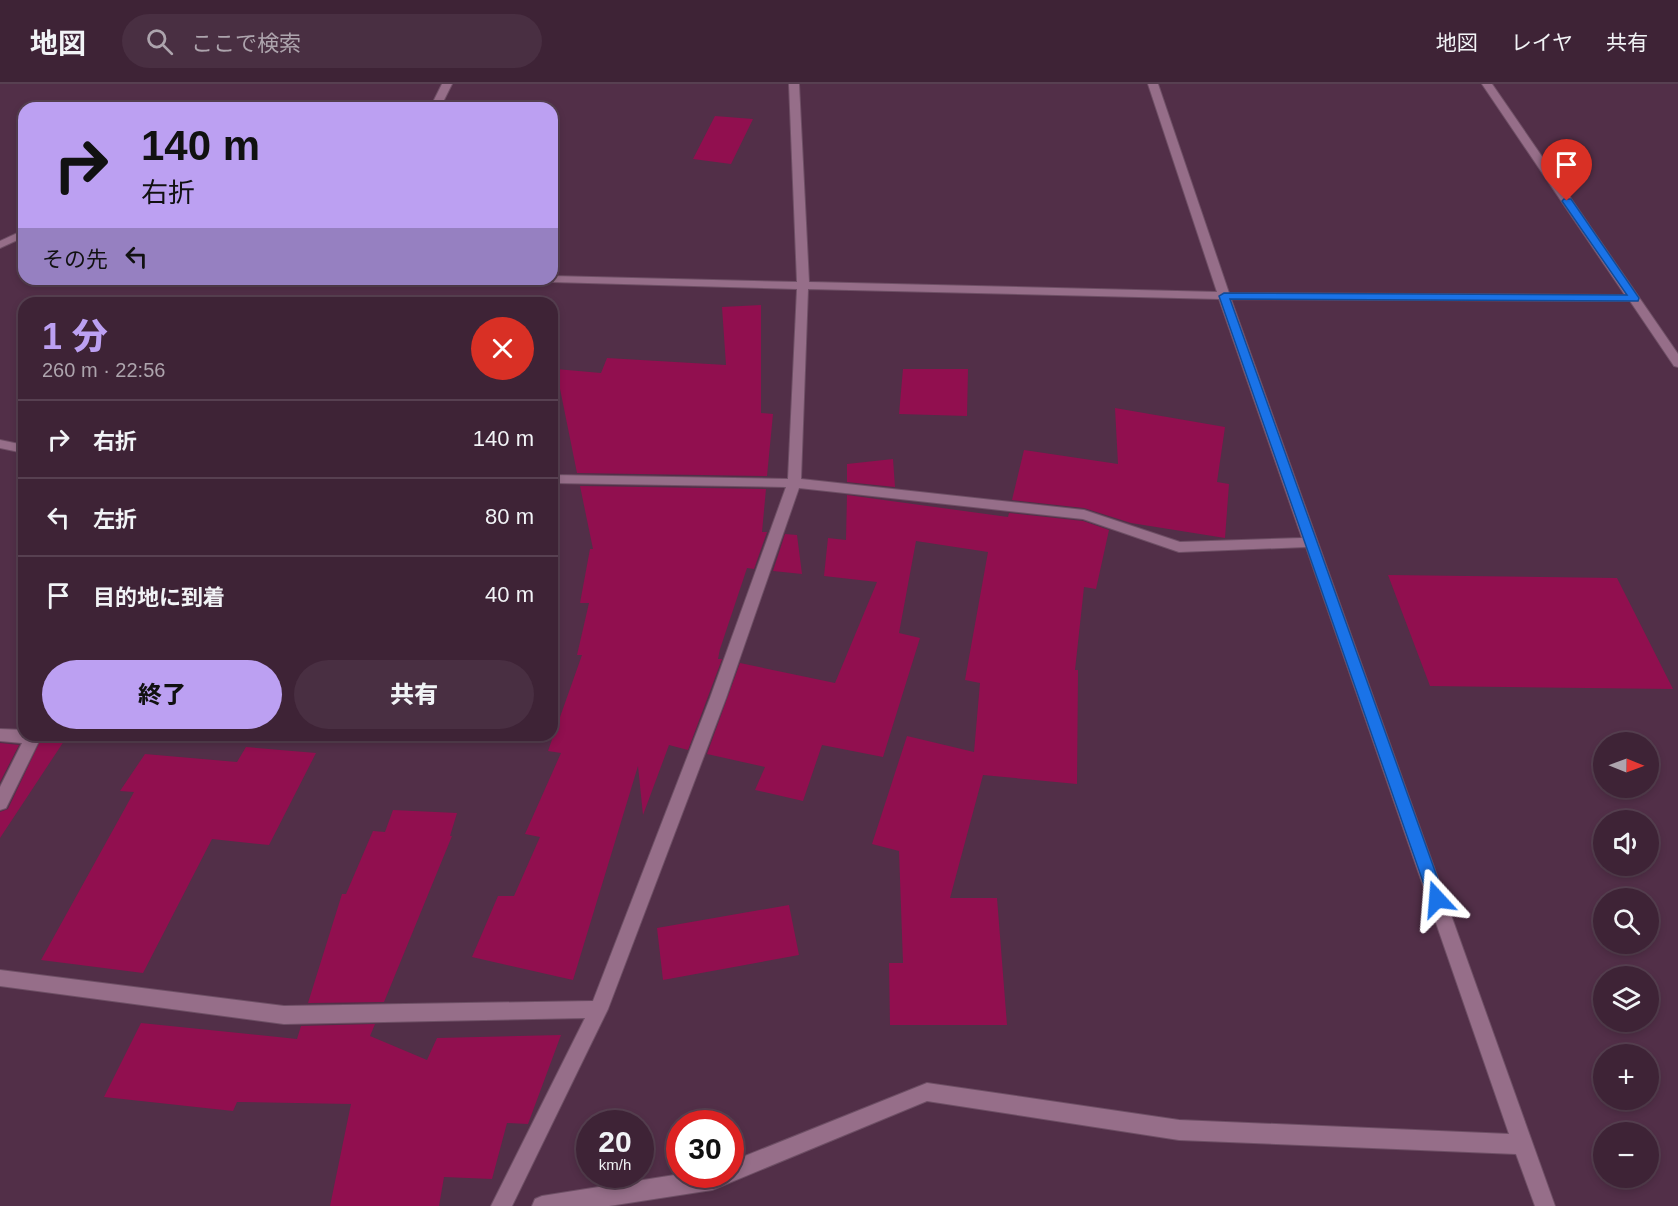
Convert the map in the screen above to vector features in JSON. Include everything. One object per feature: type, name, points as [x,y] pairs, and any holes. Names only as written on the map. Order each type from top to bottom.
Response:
[{"type":"street","points":[[438,102],[447,84]]},
{"type":"street","points":[[501,1206],[599,1009],[718,698],[794,483],[803,284],[794,84]]},
{"type":"street","points":[[1153,84],[1224,296],[1545,1206]]},
{"type":"street","points":[[1487,84],[1678,363]]},
{"type":"street","points":[[0,245],[18,236]]},
{"type":"street","points":[[558,279],[1224,296],[1634,298]]},
{"type":"street","points":[[0,444],[18,448]]},
{"type":"street","points":[[558,479],[794,483],[1084,515],[1179,547],[1311,542]]},
{"type":"street","points":[[0,735],[18,736]]},
{"type":"street","points":[[0,803],[31,741]]},
{"type":"street","points":[[0,978],[285,1015],[599,1009]]},
{"type":"street","points":[[744,1166],[927,1092],[1179,1130],[1523,1144]]},
{"type":"street","points":[[542,1206],[666,1187]]},
{"type":"building","points":[[715,116],[753,119],[731,164],[693,159]]},
{"type":"building","points":[[761,305],[761,413],[773,414],[767,476],[577,473],[558,369],[601,373],[607,358],[726,365],[722,307]]},
{"type":"building","points":[[903,369],[968,369],[967,416],[899,414]]},
{"type":"building","points":[[1115,408],[1225,427],[1217,482],[1229,484],[1225,538],[1131,523],[1084,508],[1012,500],[1024,450],[1118,464]]},
{"type":"building","points":[[893,459],[895,487],[847,482],[847,464]]},
{"type":"building","points":[[580,486],[766,489],[762,532],[767,532],[754,569],[747,568],[720,649],[718,659],[722,659],[688,750],[669,745],[643,815],[638,766],[573,980],[472,957],[498,896],[514,896],[540,837],[525,834],[561,753],[548,751],[552,741],[558,741],[558,723],[582,655],[577,655],[589,603],[580,603],[590,549],[593,549]]},
{"type":"building","points":[[847,495],[1008,517],[1009,513],[1083,521],[1109,530],[1096,589],[1084,587],[1075,670],[1078,670],[1077,784],[983,775],[950,898],[997,898],[1007,1025],[890,1025],[889,963],[903,963],[899,851],[872,844],[907,736],[974,752],[980,683],[965,680],[988,552],[916,541],[899,633],[920,638],[883,757],[822,745],[803,801],[755,790],[765,767],[707,754],[740,663],[835,683],[877,582],[824,576],[828,538],[846,540]]},
{"type":"building","points":[[785,534],[797,535],[802,574],[773,571]]},
{"type":"building","points":[[1388,575],[1617,578],[1673,689],[1430,686]]},
{"type":"building","points":[[40,741],[64,741],[0,838],[0,812],[8,809]]},
{"type":"building","points":[[0,743],[19,745],[0,782]]},
{"type":"building","points":[[246,747],[316,753],[269,845],[212,839],[143,973],[41,960],[134,792],[120,791],[145,754],[237,762]]},
{"type":"building","points":[[393,810],[457,813],[450,836],[452,836],[384,1002],[308,1003],[342,894],[346,894],[373,831],[385,832]]},
{"type":"building","points":[[789,905],[799,955],[663,980],[657,928]]},
{"type":"building","points":[[141,1023],[297,1039],[301,1026],[375,1024],[370,1036],[427,1060],[437,1038],[561,1035],[528,1124],[507,1123],[492,1179],[444,1177],[439,1206],[330,1206],[351,1104],[237,1102],[233,1111],[104,1097]]},
{"type":"route","points":[[1437,899],[1224,296],[1634,298],[1567,201]]}]
